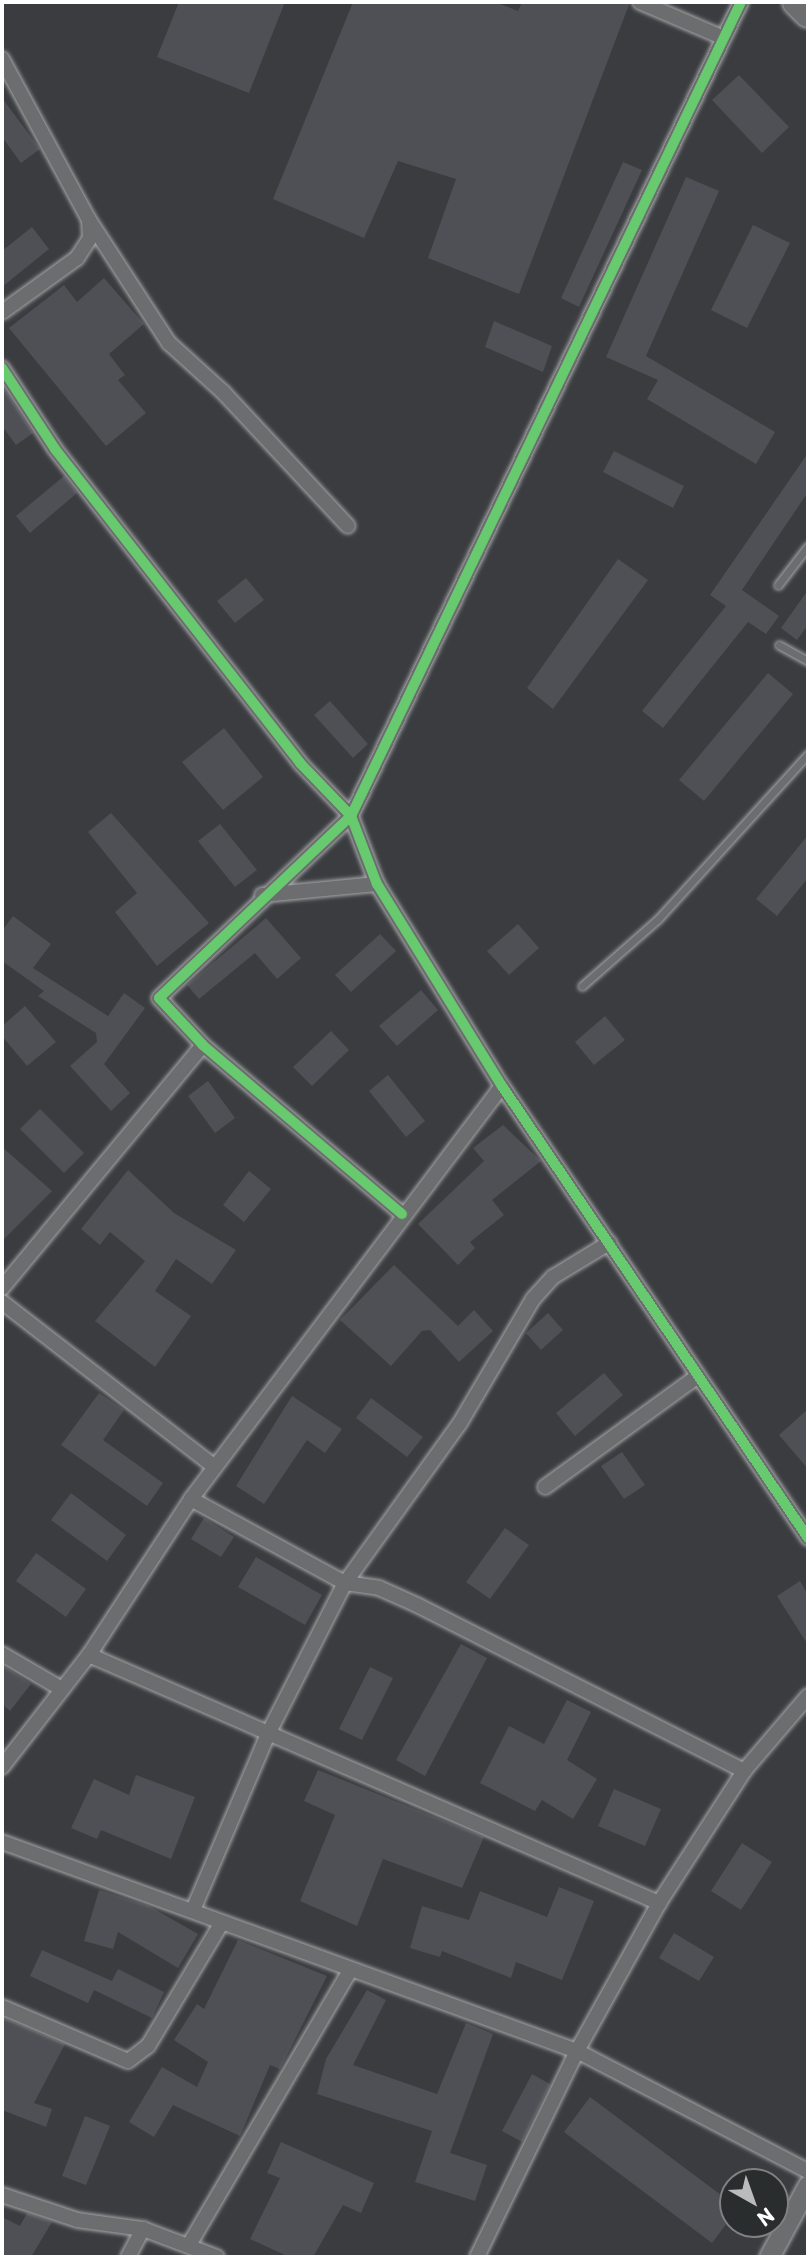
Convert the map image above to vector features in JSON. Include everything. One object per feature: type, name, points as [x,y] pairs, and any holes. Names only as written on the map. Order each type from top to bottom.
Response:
[{"type":"highway","points":[[796,2],[808,14]]},
{"type":"street","points":[[640,2],[724,38]]},
{"type":"street","points":[[402,1214],[203,1045],[164,1008],[162,989],[351,816],[741,2]]},
{"type":"street","points":[[2,59],[89,220],[169,343],[216,384],[348,526]]},
{"type":"street","points":[[2,312],[77,258],[90,238],[89,220]]},
{"type":"street","points":[[2,368],[55,449],[232,676],[351,816],[377,884],[502,1086],[609,1243],[695,1378],[808,1538]]},
{"type":"street","points":[[262,895],[377,884]]},
{"type":"street","points":[[2,1287],[203,1045]]},
{"type":"street","points":[[2,1767],[60,1688],[89,1655],[191,1499],[402,1214],[502,1086]]},
{"type":"street","points":[[193,1910],[268,1734],[345,1583],[460,1423],[533,1299],[553,1278],[609,1243]]},
{"type":"street","points":[[2,1302],[215,1467]]},
{"type":"street","points":[[545,1487],[695,1378]]},
{"type":"street","points":[[191,1499],[345,1583],[379,1588],[417,1605],[744,1770]]},
{"type":"street","points":[[2,1654],[60,1688]]},
{"type":"street","points":[[89,1655],[659,1903]]},
{"type":"street","points":[[477,2257],[577,2051],[659,1903],[744,1770],[808,1696]]},
{"type":"street","points":[[2,1842],[193,1910],[221,1924],[349,1972],[577,2051],[808,2171]]},
{"type":"street","points":[[2,2007],[128,2061],[148,2046],[221,1924]]},
{"type":"street","points":[[190,2245],[349,1972]]},
{"type":"street","points":[[769,2257],[808,2185]]},
{"type":"street","points":[[2,2194],[77,2220],[143,2229],[217,2257]]},
{"type":"street","points":[[128,2257],[143,2229]]},
{"type":"lane","points":[[778,585],[808,546]]},
{"type":"lane","points":[[779,645],[808,661]]},
{"type":"lane","points":[[582,986],[658,919],[808,754]]},
{"type":"building","points":[[179,2],[285,2],[249,93],[157,57]]},
{"type":"building","points":[[353,2],[495,2],[518,11],[522,2],[630,2],[519,294],[428,258],[456,179],[398,161],[364,238],[273,199]]},
{"type":"building","points":[[739,75],[789,127],[762,153],[712,100]]},
{"type":"building","points":[[2,98],[40,149],[21,163],[2,137]]},
{"type":"building","points":[[623,162],[642,170],[579,307],[561,298]]},
{"type":"building","points":[[686,177],[719,191],[646,356],[775,432],[756,464],[647,399],[658,380],[606,357]]},
{"type":"building","points":[[753,225],[790,243],[747,328],[711,310]]},
{"type":"building","points":[[32,227],[49,249],[2,287],[2,251]]},
{"type":"building","points":[[104,278],[144,324],[109,354],[125,375],[118,380],[146,413],[106,446],[9,328],[64,285],[77,302]]},
{"type":"building","points":[[494,321],[552,346],[543,372],[485,347]]},
{"type":"building","points":[[2,385],[33,433],[16,445],[2,426]]},
{"type":"building","points":[[614,451],[684,486],[673,508],[603,472]]},
{"type":"building","points":[[808,453],[808,492],[742,590],[779,616],[766,634],[748,622],[663,728],[642,711],[726,606],[710,595]]},
{"type":"building","points":[[64,476],[77,493],[30,533],[16,516]]},
{"type":"building","points":[[618,559],[648,580],[553,709],[527,688]]},
{"type":"building","points":[[246,578],[264,600],[235,623],[217,601]]},
{"type":"building","points":[[808,590],[808,625],[797,640],[781,628]]},
{"type":"building","points":[[768,673],[793,694],[704,801],[679,780]]},
{"type":"building","points":[[330,701],[368,744],[353,758],[314,715]]},
{"type":"building","points":[[224,728],[263,777],[223,810],[182,762]]},
{"type":"building","points":[[111,813],[209,923],[157,966],[115,912],[137,893],[88,832]]},
{"type":"building","points":[[220,824],[257,870],[235,887],[198,841]]},
{"type":"building","points":[[808,835],[808,878],[777,916],[756,899]]},
{"type":"building","points":[[13,916],[51,944],[33,968],[108,1016],[124,993],[145,1008],[104,1064],[130,1093],[111,1111],[70,1066],[97,1042],[96,1033],[38,996],[44,991],[2,961],[2,931]]},
{"type":"building","points":[[266,918],[301,958],[277,979],[255,953],[199,999],[187,985]]},
{"type":"building","points":[[518,924],[539,948],[509,975],[487,951]]},
{"type":"building","points":[[380,934],[396,951],[351,992],[335,975]]},
{"type":"building","points":[[421,990],[438,1010],[397,1046],[379,1026]]},
{"type":"building","points":[[25,1006],[56,1042],[27,1066],[2,1036],[2,1026]]},
{"type":"building","points":[[605,1016],[625,1040],[594,1065],[575,1042]]},
{"type":"building","points":[[331,1031],[349,1050],[312,1086],[293,1067]]},
{"type":"building","points":[[388,1075],[425,1121],[406,1137],[369,1091]]},
{"type":"building","points":[[208,1081],[235,1118],[215,1133],[188,1096]]},
{"type":"building","points":[[40,1109],[84,1153],[64,1173],[20,1129]]},
{"type":"building","points":[[503,1125],[541,1161],[492,1200],[504,1215],[470,1242],[475,1248],[458,1265],[418,1224],[484,1161],[473,1148]]},
{"type":"building","points":[[2,1147],[52,1191],[2,1241]]},
{"type":"building","points":[[128,1170],[174,1213],[236,1250],[212,1284],[176,1259],[155,1291],[191,1316],[155,1367],[95,1321],[145,1261],[110,1232],[100,1245],[81,1229]]},
{"type":"building","points":[[249,1171],[271,1189],[244,1222],[223,1205]]},
{"type":"building","points":[[394,1265],[458,1326],[474,1310],[493,1331],[459,1362],[430,1330],[422,1331],[391,1366],[340,1320]]},
{"type":"building","points":[[548,1313],[563,1330],[541,1350],[526,1333]]},
{"type":"building","points":[[604,1373],[623,1395],[575,1436],[556,1413]]},
{"type":"building","points":[[99,1393],[124,1410],[103,1440],[163,1483],[147,1506],[61,1445]]},
{"type":"building","points":[[292,1396],[342,1429],[325,1453],[307,1440],[264,1504],[236,1486]]},
{"type":"building","points":[[371,1398],[423,1437],[407,1457],[356,1418]]},
{"type":"building","points":[[808,1409],[808,1469],[779,1435]]},
{"type":"building","points":[[622,1452],[645,1485],[624,1499],[601,1466]]},
{"type":"building","points":[[71,1493],[126,1535],[107,1561],[51,1520]]},
{"type":"building","points":[[204,1518],[234,1537],[221,1557],[191,1539]]},
{"type":"building","points":[[505,1528],[529,1545],[490,1599],[466,1582]]},
{"type":"building","points":[[36,1553],[86,1589],[66,1617],[16,1581]]},
{"type":"building","points":[[256,1557],[322,1595],[305,1625],[238,1587]]},
{"type":"building","points":[[800,1581],[808,1595],[808,1645],[777,1596]]},
{"type":"building","points":[[461,1644],[487,1658],[425,1776],[396,1760]]},
{"type":"building","points":[[2,1665],[31,1684],[10,1711],[2,1704]]},
{"type":"building","points":[[370,1667],[393,1678],[362,1740],[339,1729]]},
{"type":"building","points":[[567,1700],[591,1712],[567,1760],[597,1779],[573,1819],[542,1800],[535,1811],[480,1783],[509,1726],[544,1744]]},
{"type":"building","points":[[318,1770],[484,1837],[462,1888],[383,1859],[357,1926],[300,1901],[335,1815],[304,1801]]},
{"type":"building","points":[[136,1775],[195,1797],[171,1859],[101,1830],[97,1839],[71,1828],[94,1779],[129,1795]]},
{"type":"building","points":[[614,1789],[661,1809],[645,1846],[598,1826]]},
{"type":"building","points":[[742,1843],[772,1862],[741,1910],[711,1891]]},
{"type":"building","points":[[559,1887],[594,1901],[562,1980],[516,1962],[511,1978],[442,1951],[440,1957],[410,1948],[422,1906],[469,1920],[480,1891],[547,1917]]},
{"type":"building","points":[[99,1890],[149,1906],[198,1934],[178,1968],[118,1932],[113,1949],[84,1941]]},
{"type":"building","points":[[674,1933],[714,1957],[699,1981],[659,1958]]},
{"type":"building","points":[[238,1940],[327,1976],[280,2069],[270,2065],[240,2136],[173,2105],[154,2137],[129,2122],[162,2067],[197,2087],[208,2062],[174,2040],[197,2004],[204,2009]]},
{"type":"building","points":[[42,1950],[112,1981],[118,1969],[164,1992],[152,2018],[94,1990],[88,2003],[30,1976]]},
{"type":"building","points":[[367,1990],[386,2000],[353,2065],[437,2094],[466,2023],[493,2034],[450,2153],[487,2165],[475,2201],[415,2182],[432,2131],[317,2094],[326,2059]]},
{"type":"building","points":[[2,2017],[65,2044],[34,2103],[52,2109],[46,2127],[2,2110]]},
{"type":"building","points":[[532,2074],[550,2084],[522,2142],[502,2131]]},
{"type":"building","points":[[590,2097],[719,2194],[719,2234],[712,2243],[564,2132]]},
{"type":"building","points":[[85,2116],[110,2126],[86,2185],[62,2176]]},
{"type":"building","points":[[281,2142],[374,2183],[361,2213],[343,2205],[313,2257],[289,2257],[250,2239],[280,2178],[267,2173]]},
{"type":"building","points":[[27,2213],[52,2222],[31,2257],[2,2257],[2,2217],[20,2226]]},
{"type":"cycle path","points":[[402,1214],[203,1045],[159,998],[351,816],[741,2]]},
{"type":"cycle path","points":[[2,368],[55,449],[300,763],[351,816],[377,884],[502,1086],[808,1538]]}]
